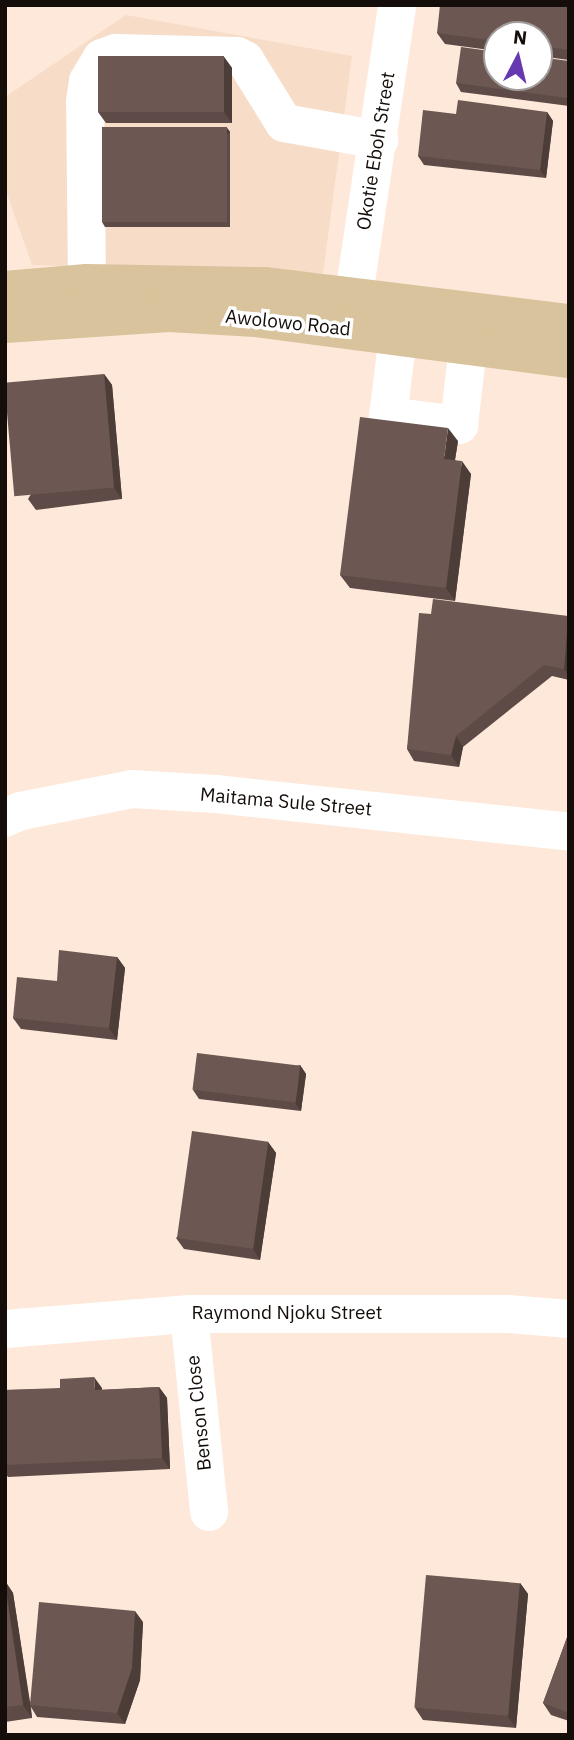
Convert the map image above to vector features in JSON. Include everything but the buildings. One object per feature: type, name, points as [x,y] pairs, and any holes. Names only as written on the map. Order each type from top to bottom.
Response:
[{"type":"main road","name":"Awolowo Road","points":[[5,290],[87,283],[266,286],[351,313],[398,336],[569,359]]},
{"type":"main road","name":"Awolowo Road","points":[[5,324],[169,313],[351,313],[569,323]]},
{"type":"street","name":"Okotie Eboh Street","points":[[351,313],[379,140],[397,5]]},
{"type":"street","points":[[87,283],[85,102],[88,81],[102,58],[116,53],[237,57],[245,60],[284,123],[379,140]]},
{"type":"street","points":[[398,336],[388,416],[459,425],[468,347]]},
{"type":"street","name":"Maitama Sule Street","points":[[5,818],[21,811],[132,789],[216,794],[569,832]]},
{"type":"street","name":"Raymond Njoku Street","points":[[5,1329],[188,1314],[508,1314],[569,1319]]},
{"type":"street","name":"Benson Close","points":[[188,1314],[209,1512]]},
{"type":"shaded area","points":[[126,15],[352,56],[323,273],[32,265],[5,188],[5,97]]}]
